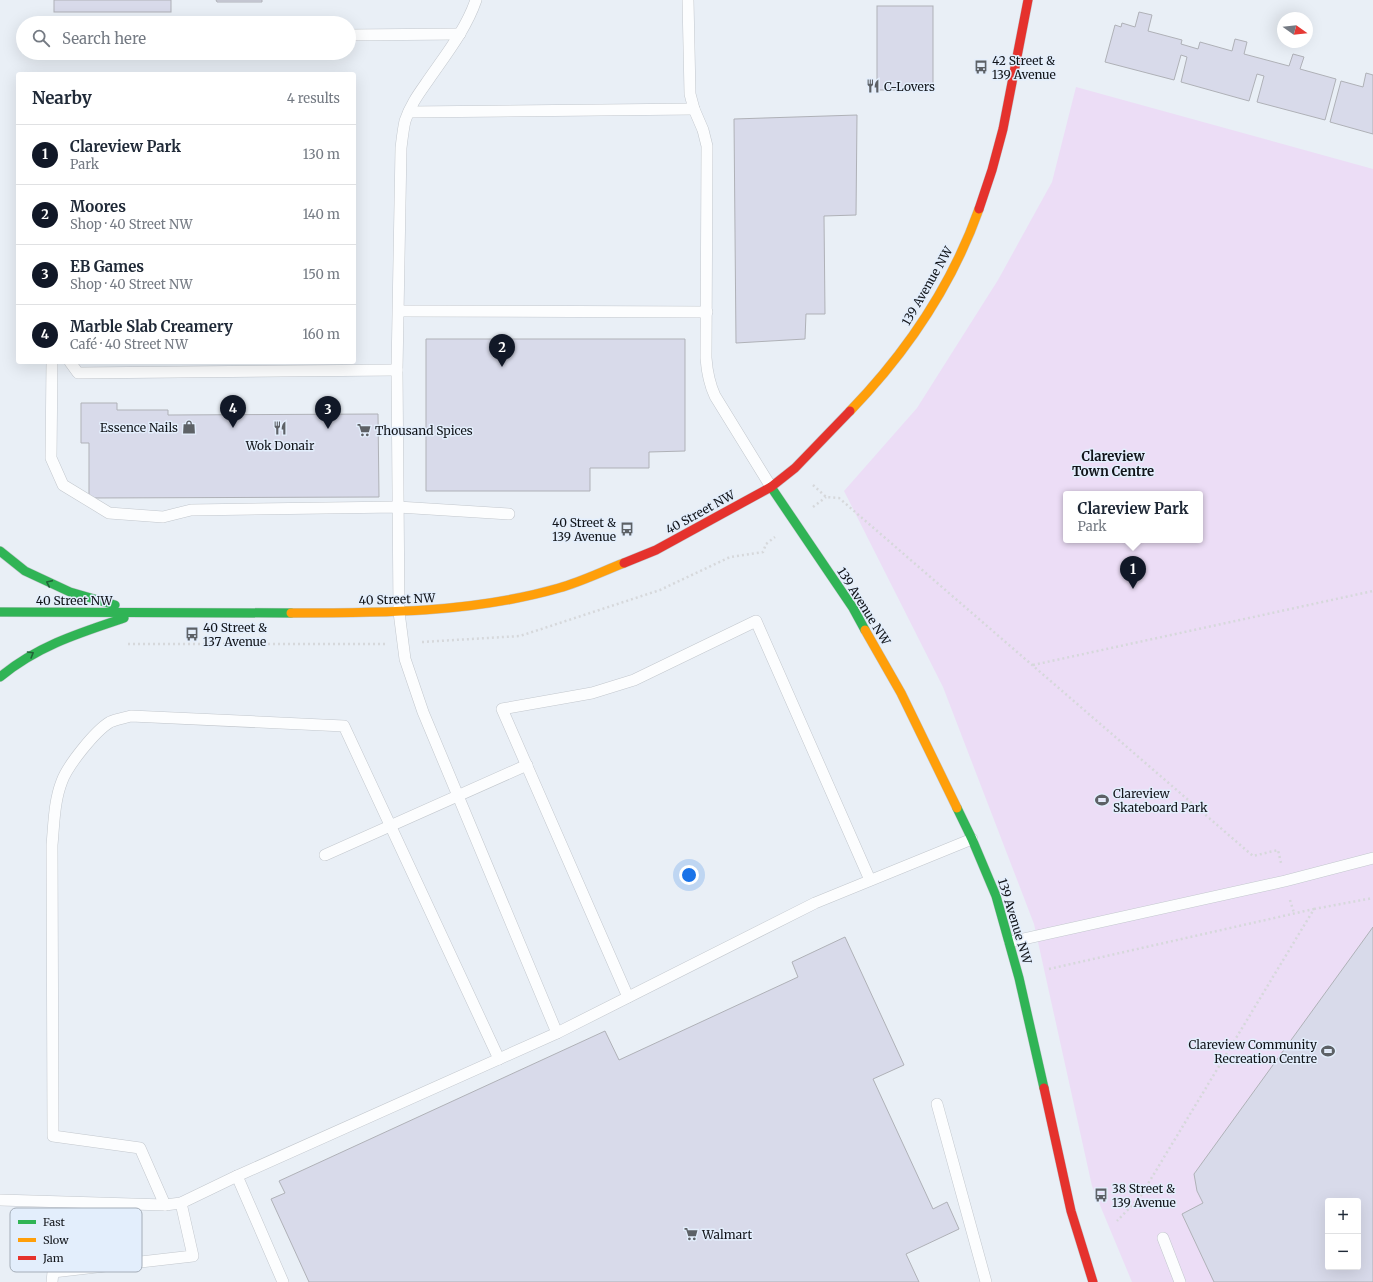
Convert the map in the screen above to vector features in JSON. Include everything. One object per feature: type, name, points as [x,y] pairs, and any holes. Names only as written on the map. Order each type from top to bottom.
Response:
[{"type":"street","name":"139 Avenue NW","points":[[1028,0],[1003,129],[992,170],[978,211],[962,250],[943,286],[923,321],[874,386],[795,468],[770,487],[853,608],[901,692],[972,839],[996,896],[1010,942],[1071,1210],[1093,1282]]},
{"type":"street","name":"40 Street NW","points":[[0,612],[308,613],[398,612],[465,607],[560,588],[656,550],[770,487]]},
{"type":"street","points":[[0,551],[25,571],[70,592],[139,612]]},
{"type":"street","points":[[0,677],[12,666],[48,645],[139,612]]},
{"type":"lane","points":[[476,0],[472,13],[460,34],[414,101],[405,122],[401,148],[398,370],[398,612],[405,659],[423,712],[556,1033]]},
{"type":"lane","points":[[688,0],[690,94],[707,146],[707,375],[710,386],[770,487]]},
{"type":"lane","points":[[356,36],[460,34]]},
{"type":"lane","points":[[409,112],[694,109]]},
{"type":"lane","points":[[399,312],[706,312]]},
{"type":"lane","points":[[52,364],[51,458],[63,484],[109,514],[163,517],[191,510],[398,507],[509,514]]},
{"type":"lane","points":[[71,364],[78,373],[398,370]]},
{"type":"lane","points":[[628,997],[502,709],[592,693],[634,680],[756,621],[870,880]]},
{"type":"lane","points":[[165,1205],[140,1148],[52,1136],[52,845],[55,807],[62,781],[76,758],[94,736],[110,722],[131,716],[344,726],[499,1059]]},
{"type":"lane","points":[[325,855],[527,765]]},
{"type":"lane","points":[[0,1200],[165,1205],[181,1203],[237,1176],[556,1033],[815,904],[972,839]]},
{"type":"lane","points":[[1010,942],[1285,881],[1373,858]]},
{"type":"lane","points":[[937,1104],[986,1282]]},
{"type":"lane","points":[[237,1176],[283,1282]]},
{"type":"lane","points":[[142,1262],[194,1256],[181,1203]]},
{"type":"lane","points":[[1163,1238],[1180,1282]]},
{"type":"lane","points":[[52,1282],[53,1272]]},
{"type":"path","points":[[795,468],[826,497],[839,498],[1253,856],[1278,850],[1281,865]]},
{"type":"path","points":[[1032,665],[1373,591]]},
{"type":"path","points":[[1289,895],[1294,913]]},
{"type":"path","points":[[1049,969],[1294,913],[1373,898]]},
{"type":"path","points":[[1117,1221],[1140,1197],[1314,909]]},
{"type":"shaded area","points":[[1076,87],[1373,169],[1373,1282],[1132,1282],[1092,1186],[1034,924],[943,687],[844,491],[917,408],[998,280],[1052,182]]},
{"type":"building","points":[[54,0],[171,0],[171,12],[54,12]]},
{"type":"building","points":[[216,0],[262,0],[262,2],[217,2]]},
{"type":"building","points":[[877,6],[933,6],[933,90],[877,90]]},
{"type":"building","points":[[1139,12],[1152,15],[1148,31],[1182,40],[1181,44],[1198,49],[1200,42],[1232,51],[1235,39],[1247,42],[1244,54],[1289,66],[1293,54],[1304,57],[1300,69],[1336,79],[1325,120],[1257,102],[1264,76],[1257,74],[1249,101],[1181,82],[1187,57],[1181,55],[1174,80],[1105,62],[1115,25],[1121,27],[1122,23],[1135,27]]},
{"type":"building","points":[[1366,73],[1373,75],[1373,134],[1330,122],[1341,81],[1363,87]]},
{"type":"building","points":[[857,115],[856,215],[824,216],[825,314],[806,314],[805,339],[736,343],[734,119]]},
{"type":"building","points":[[426,339],[685,339],[685,451],[649,452],[649,468],[590,468],[590,491],[426,491]]},
{"type":"building","points":[[81,403],[117,403],[117,410],[168,410],[168,415],[378,414],[379,497],[89,498],[89,443],[81,443]]},
{"type":"building","name":"Clareview Community Recreation Centre","points":[[1373,927],[1373,1282],[1214,1282],[1182,1214],[1203,1203],[1197,1191],[1194,1174]]},
{"type":"building","points":[[845,937],[904,1065],[873,1079],[933,1209],[947,1202],[959,1229],[906,1254],[919,1282],[309,1282],[271,1199],[285,1193],[279,1181],[605,1031],[619,1060],[798,977],[792,962]]},
{"type":"traffic: fast","points":[[771,487],[853,608],[865,630]]},
{"type":"traffic: fast","points":[[0,551],[25,571],[70,592],[115,605]]},
{"type":"traffic: fast","points":[[0,612],[291,613]]},
{"type":"traffic: fast","points":[[0,677],[14,666],[44,649],[75,635],[124,618]]},
{"type":"traffic: fast","points":[[957,808],[996,896],[1019,978],[1044,1088]]},
{"type":"traffic: slow","points":[[850,411],[890,366],[925,317],[955,264],[979,209]]},
{"type":"traffic: slow","points":[[291,613],[392,612],[460,607],[526,596],[567,586],[624,563]]},
{"type":"traffic: slow","points":[[865,630],[901,693],[957,808]]},
{"type":"traffic: jam","points":[[979,209],[992,170],[1003,129],[1028,0]]},
{"type":"traffic: jam","points":[[624,563],[656,550],[771,487],[795,468],[850,411]]},
{"type":"traffic: jam","points":[[1044,1088],[1071,1211],[1093,1282]]},
{"type":"place","name":"42 Street & 139 Avenue","points":[[981,67]]},
{"type":"place","name":"C-Lovers","points":[[873,86]]},
{"type":"place","name":"Moores","points":[[502,367]]},
{"type":"place","name":"Essence Nails","points":[[189,427]]},
{"type":"place","name":"Marble Slab Creamery","points":[[233,428]]},
{"type":"place","name":"Wok Donair","points":[[280,428]]},
{"type":"place","name":"EB Games","points":[[328,429]]},
{"type":"place","name":"Thousand Spices","points":[[364,430]]},
{"type":"place","name":"40 Street & 139 Avenue","points":[[627,529]]},
{"type":"place","name":"Clareview Park","points":[[1133,589]]},
{"type":"place","name":"40 Street & 137 Avenue","points":[[192,634]]},
{"type":"place","name":"Clareview Skateboard Park","points":[[1102,800]]},
{"type":"place","name":"Clareview Community Recreation Centre","points":[[1328,1051]]},
{"type":"place","name":"38 Street & 139 Avenue","points":[[1101,1195]]},
{"type":"place","name":"Walmart","points":[[691,1234]]},
{"type":"district","name":"Clareview Town Centre","points":[[1113,464]]}]
